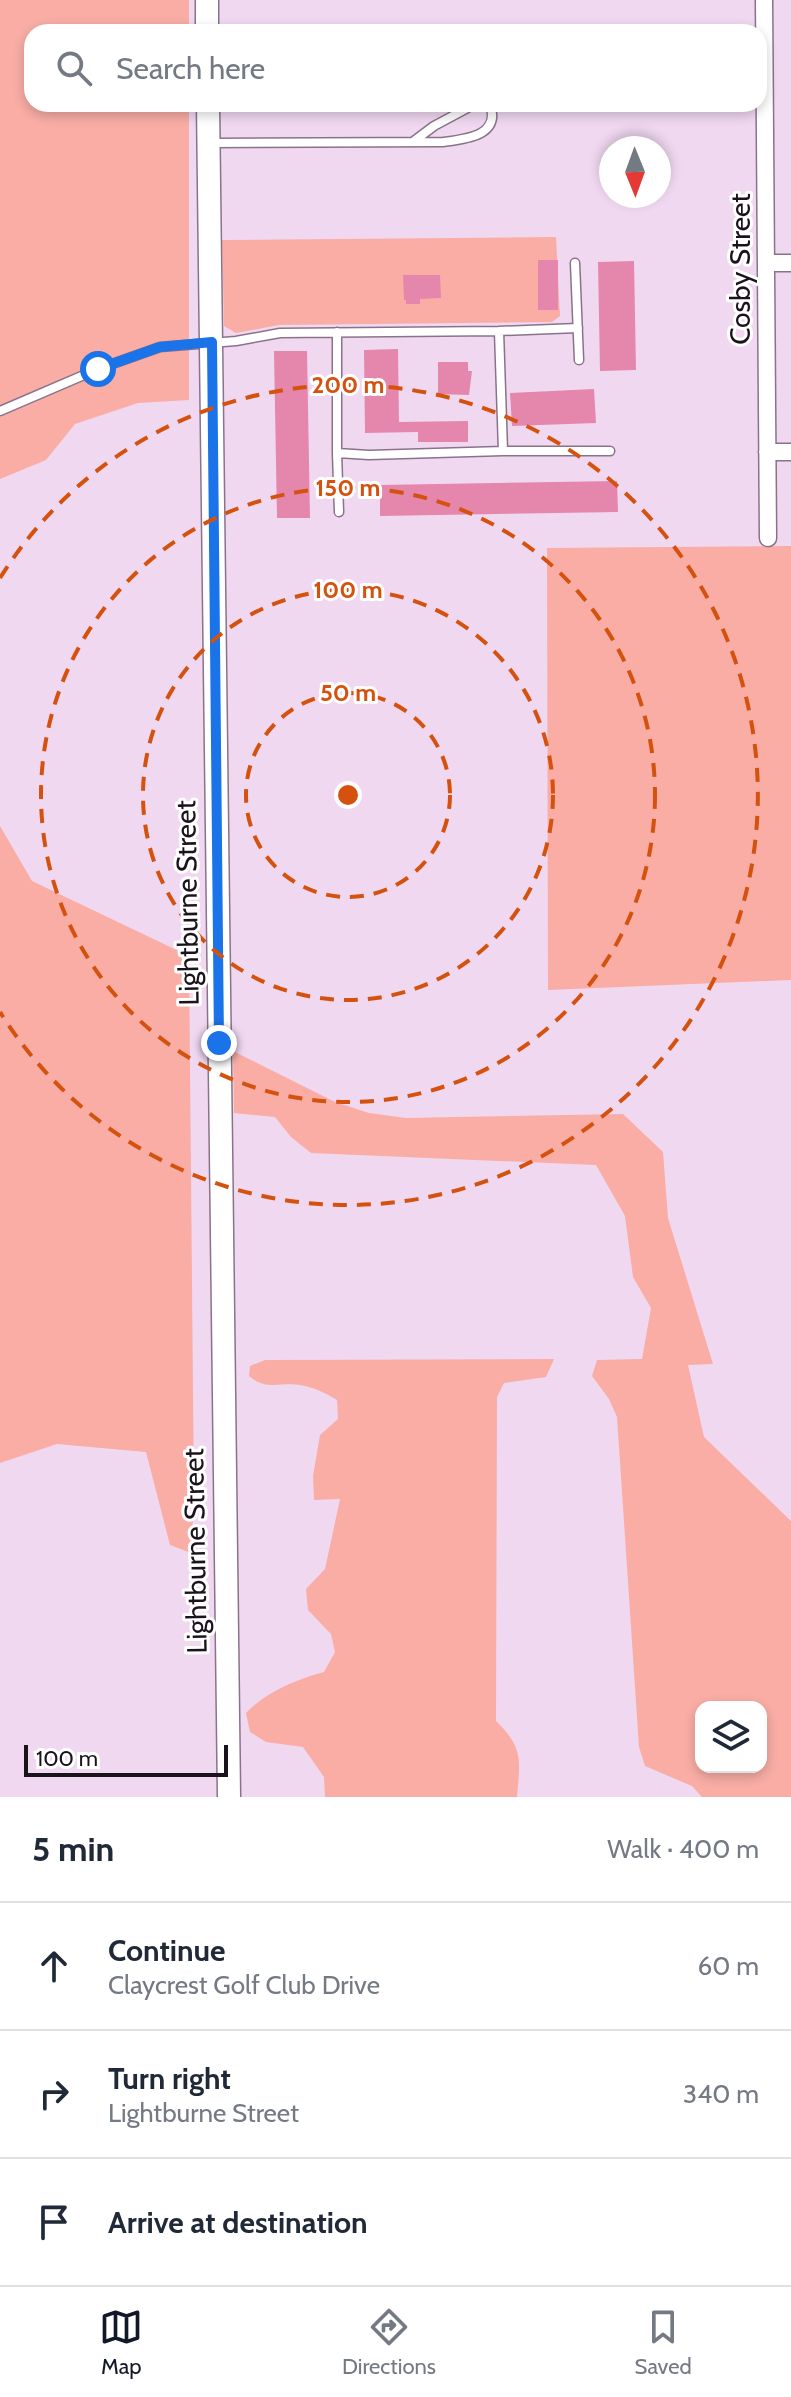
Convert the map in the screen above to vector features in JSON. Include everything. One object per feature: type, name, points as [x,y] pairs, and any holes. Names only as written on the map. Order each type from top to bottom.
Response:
[{"type":"main road","points":[[207,0],[207,24]]},
{"type":"main road","name":"Lightburne Street","points":[[208,112],[229,1797]]},
{"type":"street","name":"Cosby Street","points":[[764,0],[764,24]]},
{"type":"street","name":"Cosby Street","points":[[765,112],[768,538]]},
{"type":"street","points":[[766,263],[791,263]]},
{"type":"street","points":[[767,452],[791,452]]},
{"type":"lane","points":[[413,141],[460,112]]},
{"type":"lane","points":[[209,143],[470,139],[492,124],[494,112]]},
{"type":"lane","points":[[575,263],[579,360]]},
{"type":"lane","points":[[0,411],[98,369],[160,347],[236,341],[280,333],[578,328]]},
{"type":"lane","points":[[499,331],[503,451]]},
{"type":"lane","points":[[337,332],[339,512]]},
{"type":"lane","points":[[337,453],[394,455],[610,451]]},
{"type":"shaded area","points":[[0,0],[189,0],[189,24],[24,24],[24,112],[189,112],[189,400],[138,403],[75,424],[46,460],[0,479]]},
{"type":"shaded area","points":[[556,237],[560,316],[552,322],[279,325],[236,333],[224,326],[222,240]]},
{"type":"shaded area","points":[[791,546],[791,980],[548,990],[547,548]]},
{"type":"shaded area","points":[[0,826],[32,881],[189,956],[194,1501],[191,1553],[170,1545],[146,1452],[57,1444],[0,1463]]},
{"type":"shaded area","points":[[233,1051],[335,1102],[369,1113],[406,1118],[623,1114],[663,1152],[668,1218],[713,1364],[688,1365],[704,1437],[791,1521],[791,1797],[702,1797],[692,1786],[645,1766],[639,1747],[617,1417],[609,1399],[592,1376],[597,1360],[642,1359],[651,1308],[633,1277],[625,1216],[596,1165],[311,1153],[291,1137],[275,1117],[234,1113]]},
{"type":"shaded area","points":[[554,1359],[546,1377],[504,1383],[497,1397],[496,1721],[516,1747],[519,1774],[517,1797],[325,1797],[324,1777],[303,1747],[266,1742],[250,1732],[246,1713],[282,1687],[324,1672],[335,1652],[331,1634],[308,1610],[306,1589],[325,1569],[340,1499],[314,1500],[313,1476],[320,1435],[338,1419],[337,1400],[305,1386],[267,1385],[255,1381],[249,1376],[250,1366],[265,1360]]},
{"type":"building","points":[[538,260],[558,260],[558,310],[538,310]]},
{"type":"building","points":[[634,261],[636,370],[600,371],[598,262]]},
{"type":"building","points":[[403,275],[440,275],[441,298],[420,299],[420,304],[406,304]]},
{"type":"building","points":[[398,349],[399,422],[468,421],[468,442],[418,442],[418,432],[365,433],[364,350]]},
{"type":"building","points":[[274,351],[307,351],[310,518],[277,518]]},
{"type":"building","points":[[438,362],[468,362],[468,371],[472,371],[469,395],[438,394]]},
{"type":"building","points":[[594,389],[596,423],[512,426],[510,393]]},
{"type":"building","points":[[617,481],[618,512],[380,516],[380,485]]},
{"type":"route","points":[[98,369],[160,347],[212,342],[219,1043]]}]
